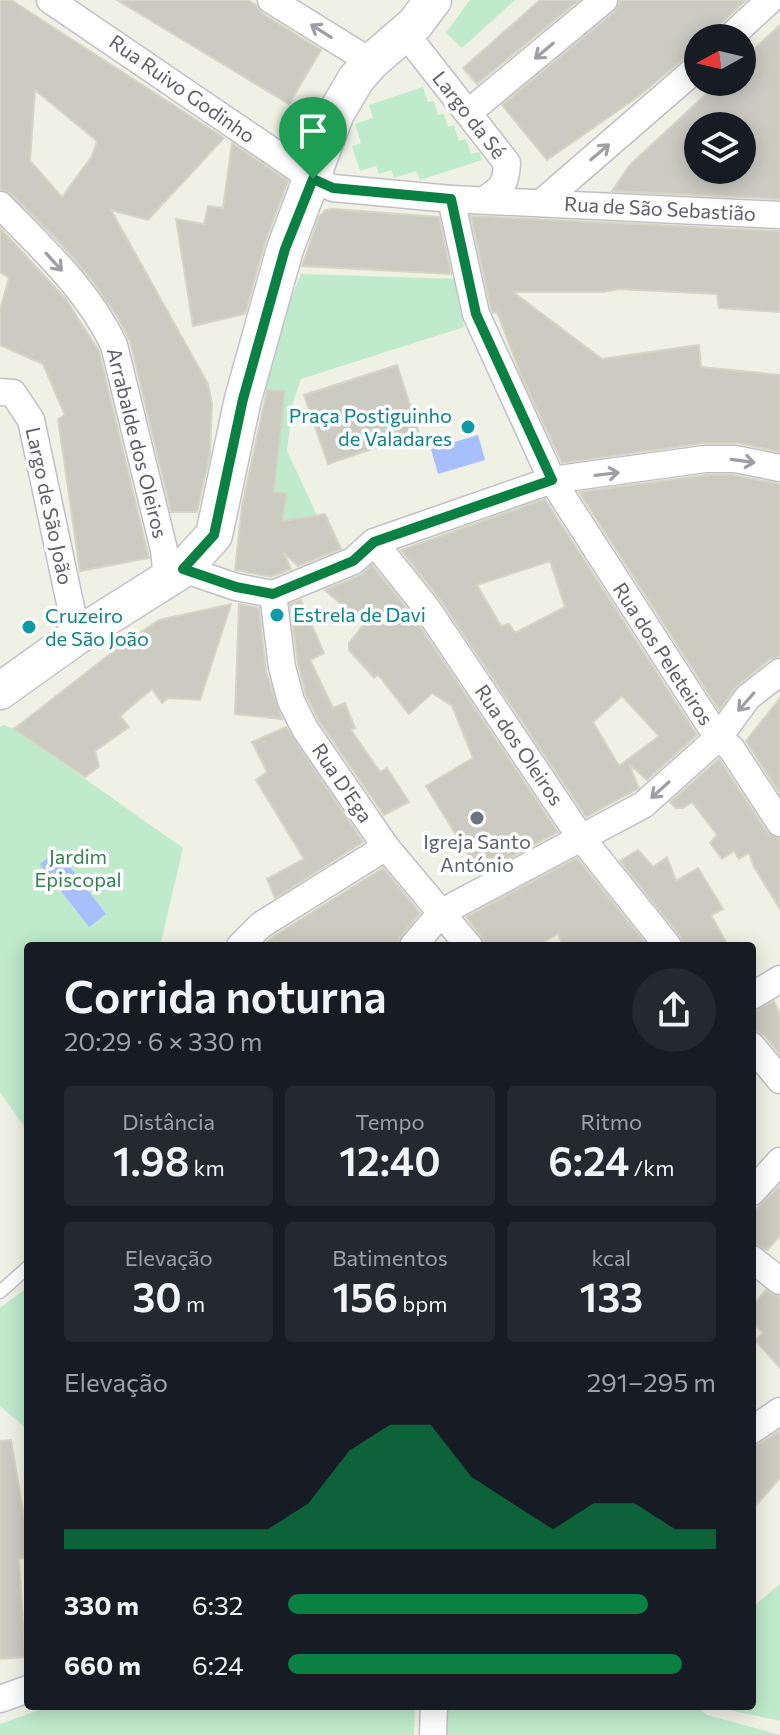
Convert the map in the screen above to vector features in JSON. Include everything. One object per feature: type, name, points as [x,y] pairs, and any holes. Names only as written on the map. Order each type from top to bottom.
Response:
[{"type":"main road","points":[[0,691],[77,636],[175,574],[214,535],[246,385],[285,249],[336,113],[356,79],[405,33],[433,0]]},
{"type":"street","name":"Rua Ruivo Godinho","points":[[50,0],[313,179]]},
{"type":"street","points":[[271,0],[371,62]]},
{"type":"street","points":[[469,112],[604,0]]},
{"type":"street","points":[[744,24],[770,0]]},
{"type":"street","name":"Largo da Sé","points":[[405,33],[507,163],[501,189],[484,200]]},
{"type":"street","points":[[541,203],[684,79]]},
{"type":"street","points":[[313,179],[333,188],[484,200]]},
{"type":"street","name":"Rua dos Peleteiros","points":[[451,199],[476,314],[552,480],[718,738],[731,748],[780,823]]},
{"type":"street","name":"Rua de São Sebastião","points":[[484,200],[780,215]]},
{"type":"street","name":"Arrabalde dos Oleiros","points":[[0,205],[85,297],[106,327],[114,345],[164,550],[175,574]]},
{"type":"street","name":"Largo de São João","points":[[0,392],[13,393],[31,420],[77,636]]},
{"type":"street","points":[[175,574],[273,594],[353,561],[374,542],[552,480],[705,459],[735,459],[780,468]]},
{"type":"street","name":"Rua dos Oleiros","points":[[374,542],[426,607],[581,837],[665,942]]},
{"type":"street","name":"Rua D'Ega","points":[[273,594],[282,667],[291,701],[305,729],[386,847],[466,942]]},
{"type":"street","points":[[416,942],[442,912],[643,805],[718,738],[748,697],[780,672]]},
{"type":"street","points":[[244,942],[261,925],[386,847]]},
{"type":"street","points":[[756,994],[780,979]]},
{"type":"street","points":[[756,1051],[780,1080]]},
{"type":"street","points":[[756,1188],[780,1161]]},
{"type":"street","points":[[756,1262],[780,1281]]},
{"type":"street","points":[[756,1427],[780,1411]]},
{"type":"street","points":[[0,1699],[24,1690]]},
{"type":"street","points":[[433,1735],[434,1710]]},
{"type":"lane","points":[[0,1292],[24,1271]]},
{"type":"green space","points":[[470,0],[515,0],[462,48],[446,33]]},
{"type":"green space","points":[[423,87],[428,102],[434,101],[438,115],[444,114],[448,127],[454,125],[459,141],[466,139],[471,154],[479,152],[482,160],[420,180],[416,171],[394,178],[391,170],[379,174],[376,166],[360,171],[352,146],[361,143],[355,124],[373,118],[369,105]]},
{"type":"green space","points":[[301,274],[456,279],[464,327],[301,379],[293,402],[287,451],[317,515],[282,521],[287,493],[274,492],[283,391],[254,389]]},
{"type":"green space","name":"Jardim Episcopal","points":[[3,725],[14,729],[183,848],[161,942],[24,942],[24,1126],[0,1092],[0,727]]},
{"type":"green space","points":[[24,1290],[24,1427],[0,1406],[0,1308]]},
{"type":"green space","points":[[780,1584],[780,1721],[729,1710],[756,1710],[756,1604]]},
{"type":"green space","points":[[39,1710],[415,1710],[414,1735],[0,1735],[0,1724]]},
{"type":"green space","points":[[433,1710],[700,1710],[707,1715],[780,1735],[436,1735]]},
{"type":"water","points":[[478,435],[485,460],[438,474],[431,449]]},
{"type":"water","points":[[57,850],[106,914],[89,927],[40,864]]},
{"type":"building","points":[[0,0],[11,0],[224,138],[148,220],[111,210],[208,384],[212,403],[210,454],[197,512],[171,512],[130,341],[117,316],[60,243],[11,194],[0,189]],"holes":[[[35,90],[97,141],[92,156],[62,197],[30,161]]]},
{"type":"building","points":[[117,0],[248,0],[263,14],[321,50],[289,104]]},
{"type":"building","points":[[540,0],[579,0],[477,84],[463,68]]},
{"type":"building","points":[[620,0],[746,0],[720,24],[684,24],[684,58],[639,96],[547,160],[502,105],[614,12]]},
{"type":"building","points":[[780,25],[780,199],[612,191],[630,165],[684,115],[684,184],[756,184],[756,112],[687,112],[704,96],[756,96],[756,47]]},
{"type":"building","points":[[232,143],[288,181],[265,243],[245,314],[193,326],[176,219],[204,224],[208,206],[223,208]]},
{"type":"building","points":[[326,210],[439,217],[451,274],[302,266],[319,217]]},
{"type":"building","points":[[471,216],[780,231],[780,312],[719,308],[717,294],[619,289],[603,292],[513,292],[602,359],[699,345],[701,367],[780,375],[780,452],[738,443],[705,443],[562,463],[521,375],[497,312],[493,313],[491,309]]},
{"type":"building","points":[[0,228],[65,298],[99,351],[149,558],[80,571],[58,419],[65,415],[43,364],[0,345],[0,309],[9,278],[0,272]]},
{"type":"building","points":[[397,365],[419,433],[328,464],[304,395]]},
{"type":"building","points":[[267,390],[285,391],[274,492],[287,493],[282,521],[325,514],[341,549],[298,566],[283,552],[291,569],[271,577],[235,570],[242,506]]},
{"type":"building","points":[[706,475],[733,475],[780,484],[780,656],[770,659],[738,685],[719,710],[579,492]]},
{"type":"building","points":[[545,499],[697,735],[647,780],[629,764],[639,788],[586,817],[439,598],[401,550]],"holes":[[[550,561],[565,607],[515,633],[509,624],[501,626],[477,585]],[[622,696],[659,736],[619,766],[593,722]]]},
{"type":"building","points":[[372,565],[413,616],[558,832],[480,874],[426,786],[473,758],[452,706],[432,693],[409,714],[378,675],[374,678],[349,650],[349,643],[364,624],[325,590],[359,576]]},
{"type":"building","points":[[301,600],[324,653],[310,660],[333,708],[345,703],[355,728],[351,730],[380,772],[387,768],[409,802],[384,815],[319,721],[306,695],[298,664],[290,604]]},
{"type":"building","points":[[231,604],[200,700],[168,698],[162,703],[152,689],[120,716],[129,727],[95,751],[99,766],[85,777],[14,729],[123,644],[159,620]]},
{"type":"building","points":[[239,604],[259,608],[266,671],[282,719],[235,714]]},
{"type":"building","points":[[780,698],[780,794],[746,741]]},
{"type":"building","points":[[286,727],[363,842],[275,898],[267,879],[304,859],[256,780],[267,772],[252,742]]},
{"type":"building","points":[[719,759],[767,832],[780,839],[780,909],[754,867],[749,853],[739,859],[734,851],[722,859],[710,843],[717,835],[692,802],[683,808],[676,808],[670,802]]},
{"type":"building","points":[[638,850],[653,867],[667,857],[676,881],[698,868],[723,909],[711,915],[726,942],[682,942],[620,861]]},
{"type":"building","points":[[577,858],[645,942],[561,942],[558,934],[544,942],[483,942],[466,917]]},
{"type":"building","points":[[383,868],[420,913],[399,942],[267,942]]},
{"type":"building","points":[[774,1001],[780,1015],[780,1055],[764,1035],[756,1032],[756,1010]]},
{"type":"building","points":[[780,1185],[780,1236],[767,1250],[756,1245],[756,1210]]},
{"type":"building","points":[[766,1290],[780,1297],[780,1368],[756,1341],[763,1333],[756,1326],[756,1302]]},
{"type":"building","points":[[780,1430],[780,1478],[756,1505],[756,1445]]},
{"type":"building","points":[[11,1440],[24,1516],[24,1558],[19,1559],[24,1657],[0,1659],[0,1441]]},
{"type":"place","name":"Praça Postiguinho de Valadares","points":[[468,427]]},
{"type":"place","name":"Estrela de Davi","points":[[277,615]]},
{"type":"place","name":"Cruzeiro de São João","points":[[29,627]]},
{"type":"place","name":"Igreja Santo António","points":[[477,818]]},
{"type":"route","points":[[313,179],[333,188],[451,199],[476,314],[552,480],[374,542],[353,561],[273,594],[236,587],[183,569],[214,535],[243,399],[285,249],[313,179]]}]
